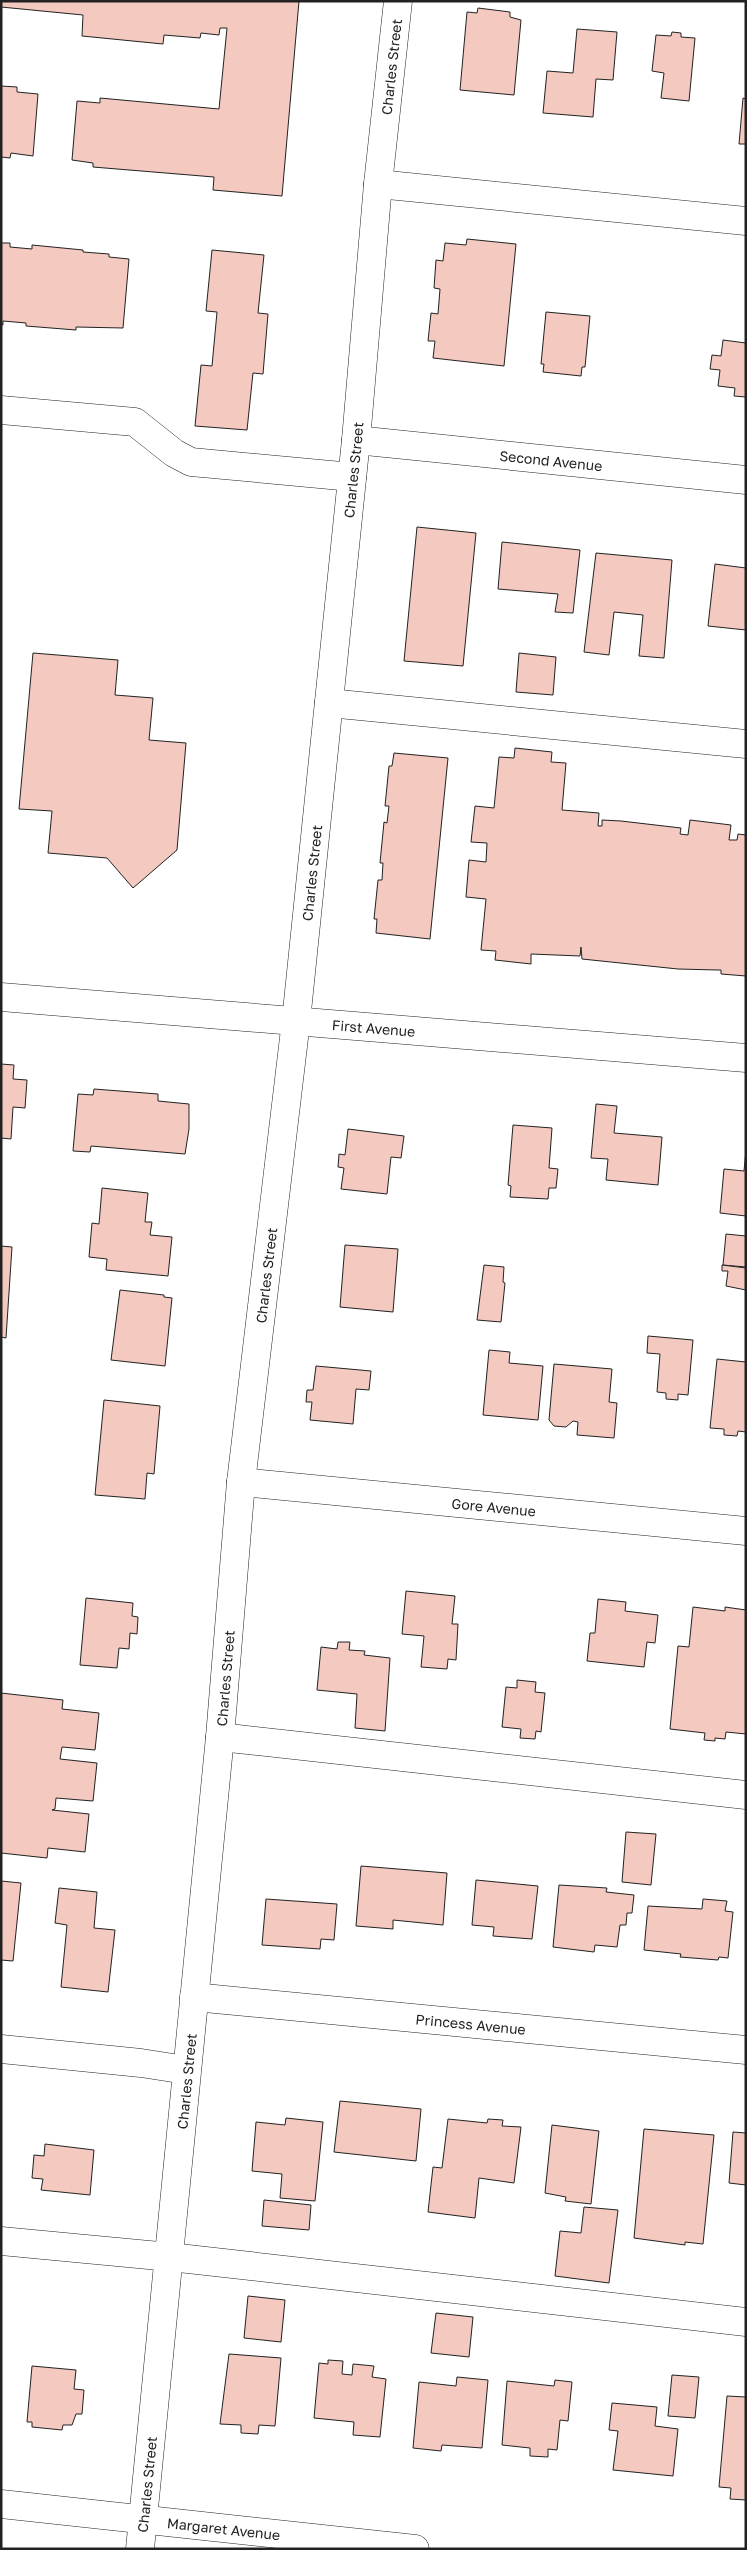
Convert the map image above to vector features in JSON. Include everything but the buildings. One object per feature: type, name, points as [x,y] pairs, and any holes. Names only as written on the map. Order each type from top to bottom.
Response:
[{"type":"street","name":"Charles Street","points":[[140,2549],[220,1737],[240,1482],[296,1021],[356,440],[378,184],[398,1]]},
{"type":"street","points":[[378,184],[746,221]]},
{"type":"street","points":[[1,410],[135,422],[174,453],[191,462],[352,477]]},
{"type":"street","name":"Second Avenue","points":[[356,440],[746,480]]},
{"type":"street","points":[[329,703],[746,744]]},
{"type":"street","name":"First Avenue","points":[[1,997],[746,1058]]},
{"type":"street","name":"Gore Avenue","points":[[240,1482],[746,1531]]},
{"type":"street","points":[[220,1737],[746,1794]]},
{"type":"street","name":"Princess Avenue","points":[[194,1997],[746,2050]]},
{"type":"street","points":[[1,2048],[141,2062],[186,2070]]},
{"type":"street","points":[[1,2241],[170,2257],[746,2322]]},
{"type":"street","name":"Margaret Avenue","points":[[1,2504],[415,2549]]}]
